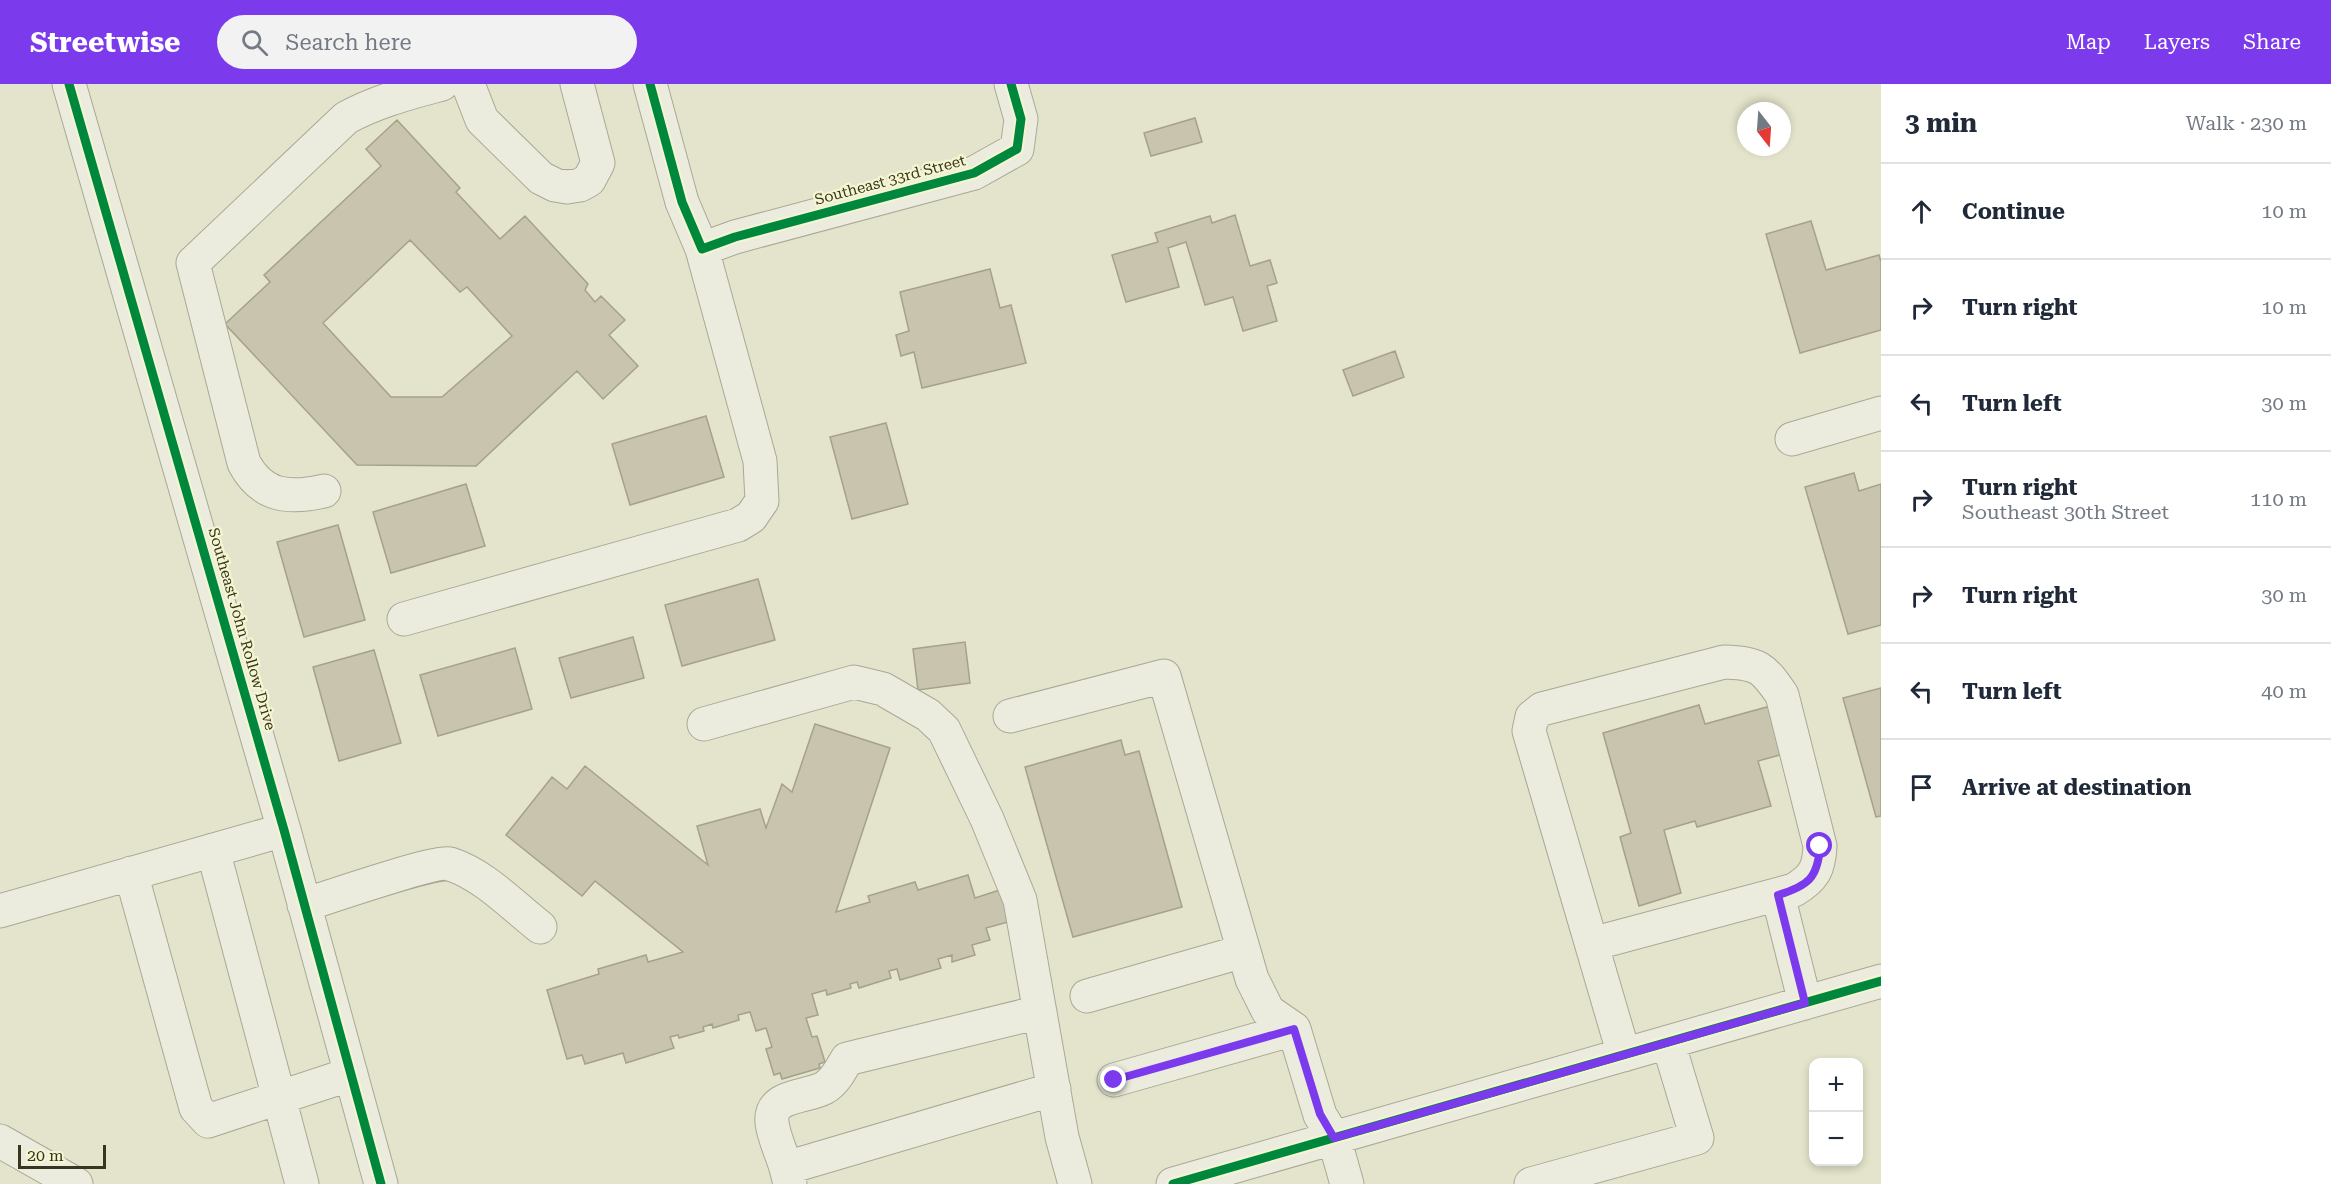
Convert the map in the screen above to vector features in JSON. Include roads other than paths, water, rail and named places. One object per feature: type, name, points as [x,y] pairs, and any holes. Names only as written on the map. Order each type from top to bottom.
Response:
[{"type":"street","name":"Southeast John Rollow Drive","points":[[69,84],[284,830],[381,1184]]},
{"type":"street","points":[[324,491],[307,495],[285,496],[266,488],[251,477],[244,463],[193,262],[346,118],[364,108],[392,98],[442,84]]},
{"type":"street","points":[[468,84],[482,120],[541,178],[555,185],[567,187],[580,185],[589,180],[598,163],[577,84]]},
{"type":"street","points":[[404,619],[738,525],[751,517],[762,501],[760,460],[702,249],[682,202],[650,84]]},
{"type":"street","name":"Southeast 33rd Street","points":[[702,249],[735,237],[974,173],[1017,149],[1021,119],[1011,84]]},
{"type":"street","points":[[1792,439],[1881,413]]},
{"type":"street","points":[[1592,944],[1794,890],[1807,882],[1819,865],[1820,846],[1782,695],[1769,675],[1750,663],[1724,662],[1542,709],[1532,717],[1529,731],[1624,1055]]},
{"type":"street","points":[[1010,716],[1164,676],[1252,979],[1268,1011],[1294,1029],[1320,1114],[1334,1138],[1347,1184]]},
{"type":"street","points":[[704,724],[854,682],[883,689],[928,715],[944,729],[987,819],[1020,900],[1062,1137],[1075,1184]]},
{"type":"street","points":[[0,911],[284,830]]},
{"type":"street","points":[[213,850],[302,1184]]},
{"type":"street","points":[[304,905],[447,863],[473,873],[540,927]]},
{"type":"street","points":[[131,873],[196,1108],[208,1121],[351,1074]]},
{"type":"street","points":[[1778,895],[1805,1003]]},
{"type":"street","points":[[1087,996],[1244,951]]},
{"type":"street","points":[[1173,1184],[1881,981]]},
{"type":"street","points":[[1040,1012],[847,1059],[839,1073],[825,1087],[779,1102],[773,1111],[772,1124],[788,1176],[1054,1089]]},
{"type":"street","points":[[1114,1080],[1294,1029]]},
{"type":"street","points":[[1531,1184],[1696,1138],[1668,1042]]},
{"type":"street","points":[[0,1141],[76,1184]]}]
